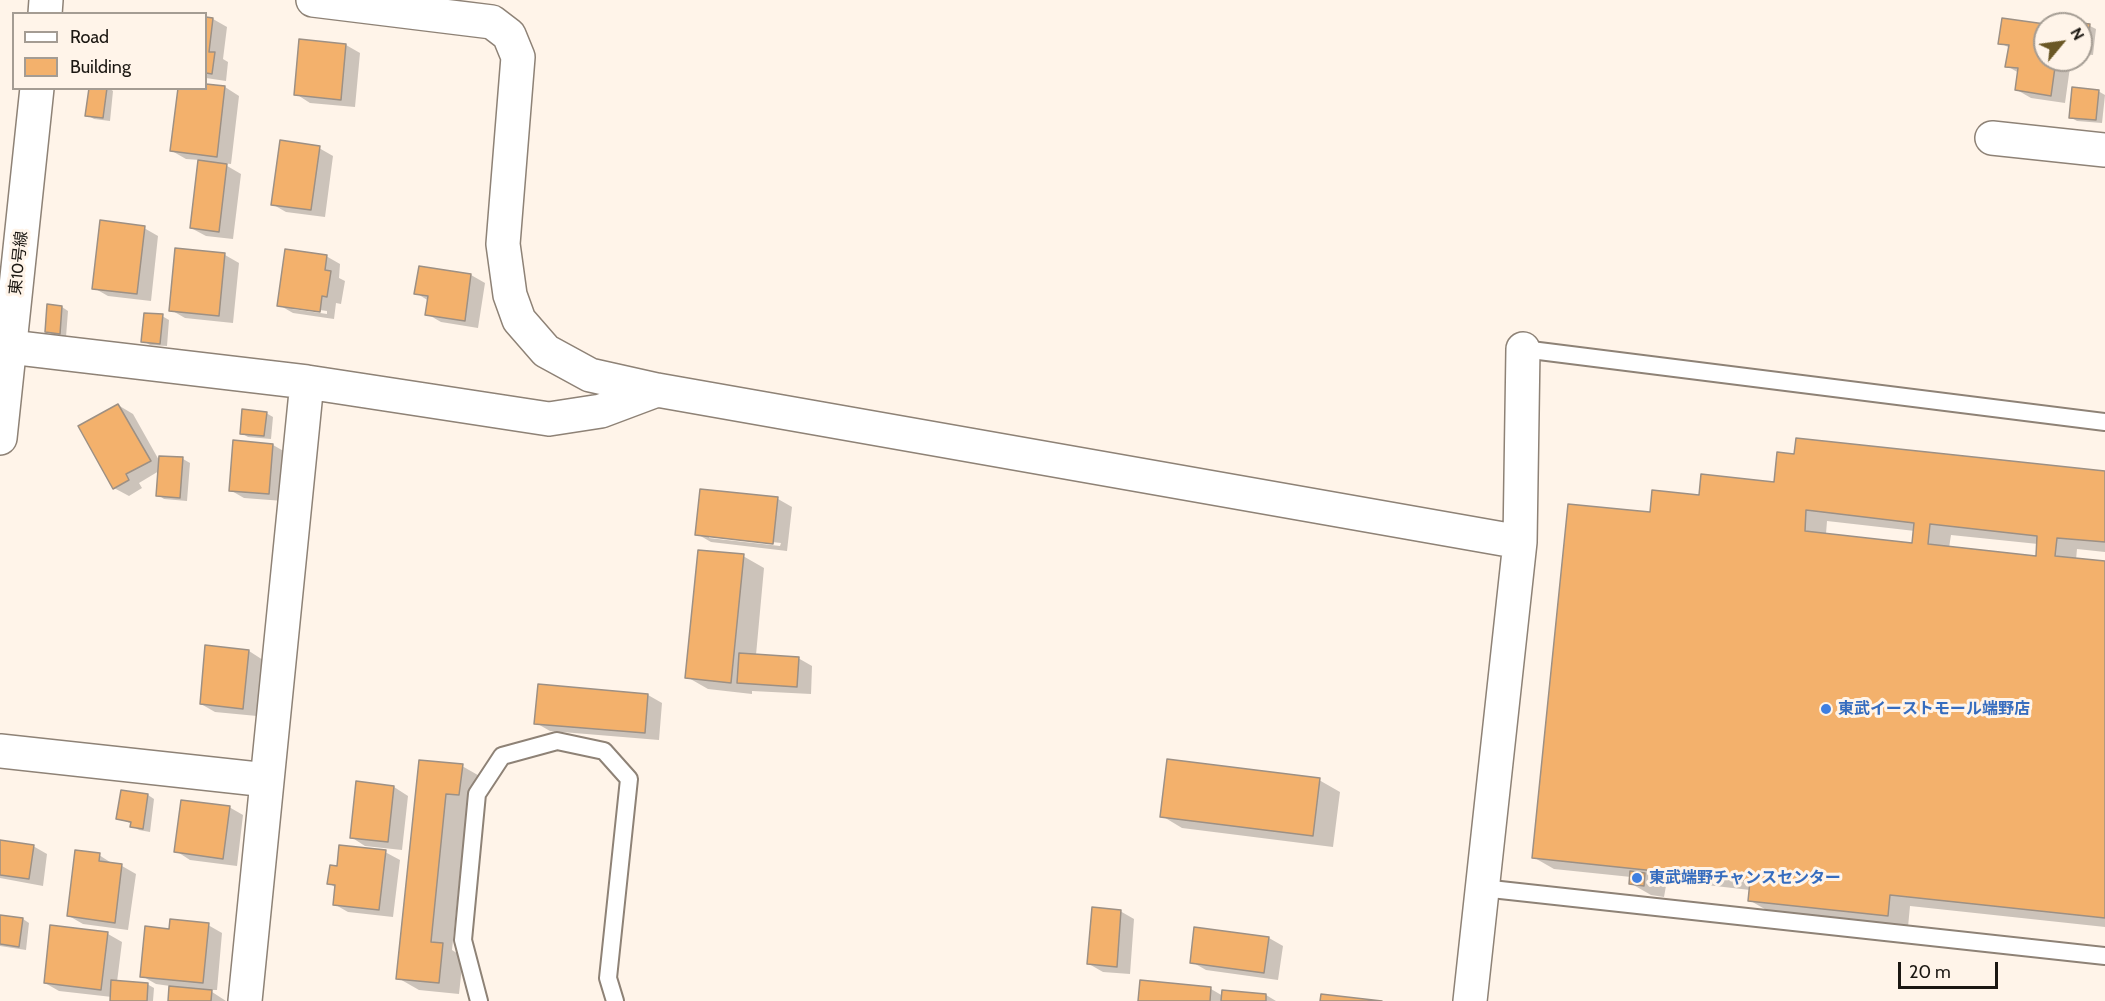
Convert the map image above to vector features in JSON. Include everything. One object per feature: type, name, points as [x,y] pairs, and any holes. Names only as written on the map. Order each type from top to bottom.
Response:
[{"type":"street","points":[[313,0],[492,22],[509,35],[519,57],[502,244],[510,295],[519,320],[546,351],[590,375],[657,390],[1520,542]]},
{"type":"street","name":"東10号線","points":[[0,438],[37,90]]},
{"type":"street","points":[[1992,138],[2105,150]]},
{"type":"street","points":[[10,347],[307,382],[549,419],[601,411],[657,390]]},
{"type":"street","points":[[1470,1001],[1520,542],[1523,350]]},
{"type":"street","points":[[245,1001],[307,382]]},
{"type":"street","points":[[0,751],[267,780]]},
{"type":"lane","points":[[1523,350],[2105,422]]},
{"type":"lane","points":[[479,1001],[464,940],[477,794],[502,756],[557,741],[604,751],[629,779],[608,978],[615,1001]]},
{"type":"lane","points":[[1482,888],[2105,956]]},
{"type":"building","points":[[207,17],[213,18],[209,52],[215,52],[212,74],[207,73]]},
{"type":"building","points":[[2002,18],[2033,22],[2033,72],[2054,72],[2051,96],[2015,90],[2018,68],[2005,67],[2009,45],[1998,44]]},
{"type":"building","points":[[299,39],[346,44],[341,100],[294,95]]},
{"type":"building","points":[[207,84],[225,86],[217,157],[170,151],[178,90],[207,90]]},
{"type":"building","points":[[2072,87],[2099,90],[2096,120],[2069,118]]},
{"type":"building","points":[[89,90],[107,90],[103,118],[85,116]]},
{"type":"building","points":[[280,140],[320,146],[311,210],[271,205]]},
{"type":"building","points":[[198,160],[227,164],[219,232],[190,228]]},
{"type":"building","points":[[100,220],[145,226],[137,294],[92,289]]},
{"type":"building","points":[[175,248],[225,253],[219,316],[169,311]]},
{"type":"building","points":[[285,249],[327,255],[325,270],[331,271],[327,297],[322,296],[320,312],[277,306]]},
{"type":"building","points":[[419,266],[471,274],[465,321],[425,315],[428,296],[414,294]]},
{"type":"building","points":[[47,304],[62,306],[60,334],[45,332]]},
{"type":"building","points":[[144,313],[163,314],[160,344],[141,342]]},
{"type":"building","points":[[118,404],[151,461],[126,474],[129,480],[113,489],[78,426]]},
{"type":"building","points":[[242,409],[267,412],[264,436],[240,434]]},
{"type":"building","name":"東武イーストモール端野店","points":[[1796,438],[2105,471],[2105,542],[2057,538],[2055,556],[2105,561],[2105,918],[1890,895],[1888,916],[1748,901],[1750,881],[1532,858],[1568,504],[1650,512],[1652,490],[1699,495],[1701,474],[1774,482],[1777,452],[1794,454]],"holes":[[[1806,510],[1914,523],[1912,543],[1805,531]],[[1930,524],[2037,536],[2036,556],[1928,544]]]},
{"type":"building","points":[[233,440],[273,444],[269,494],[229,491]]},
{"type":"building","points":[[159,456],[183,457],[180,498],[156,496]]},
{"type":"building","points":[[700,489],[778,497],[773,544],[695,535]]},
{"type":"building","points":[[698,550],[744,554],[731,683],[685,678]]},
{"type":"building","points":[[205,645],[249,650],[243,709],[200,704]]},
{"type":"building","points":[[739,653],[799,657],[797,687],[737,683]]},
{"type":"building","points":[[538,684],[648,694],[645,733],[534,724]]},
{"type":"building","points":[[1167,759],[1320,778],[1313,836],[1160,817]]},
{"type":"building","points":[[419,760],[463,764],[459,795],[446,794],[431,942],[443,943],[439,983],[396,979]]},
{"type":"building","points":[[356,781],[394,786],[388,842],[350,838]]},
{"type":"building","points":[[121,790],[148,794],[143,829],[130,827],[131,822],[116,819]]},
{"type":"building","points":[[181,800],[230,806],[223,859],[174,852]]},
{"type":"building","points":[[0,840],[34,845],[29,879],[0,875]]},
{"type":"building","points":[[339,845],[386,850],[379,910],[333,905],[335,885],[327,884],[330,865],[337,866]]},
{"type":"building","points":[[75,850],[100,853],[99,861],[122,864],[115,923],[67,916]]},
{"type":"building","name":"東武端野チャンスセンター","points":[[1630,871],[1645,873],[1644,886],[1629,884]]},
{"type":"building","points":[[1092,907],[1121,910],[1117,967],[1087,964]]},
{"type":"building","points":[[0,915],[23,918],[19,947],[0,944]]},
{"type":"building","points":[[170,919],[209,923],[203,983],[140,977],[145,926],[169,929]]},
{"type":"building","points":[[50,925],[108,932],[101,990],[44,983]]},
{"type":"building","points":[[1194,927],[1269,937],[1264,973],[1190,963]]},
{"type":"building","points":[[111,980],[148,983],[147,1001],[110,1001]]},
{"type":"building","points":[[1140,980],[1211,987],[1210,1001],[1138,1001]]},
{"type":"building","points":[[169,986],[212,990],[211,1001],[168,1001]]},
{"type":"building","points":[[1222,990],[1266,994],[1266,1001],[1221,1001]]},
{"type":"building","points":[[1321,994],[1382,1001],[1320,1001]]},
{"type":"place","name":"東武イーストモール端野店","points":[[1826,709]]},
{"type":"place","name":"東武端野チャンスセンター","points":[[1637,878]]}]
